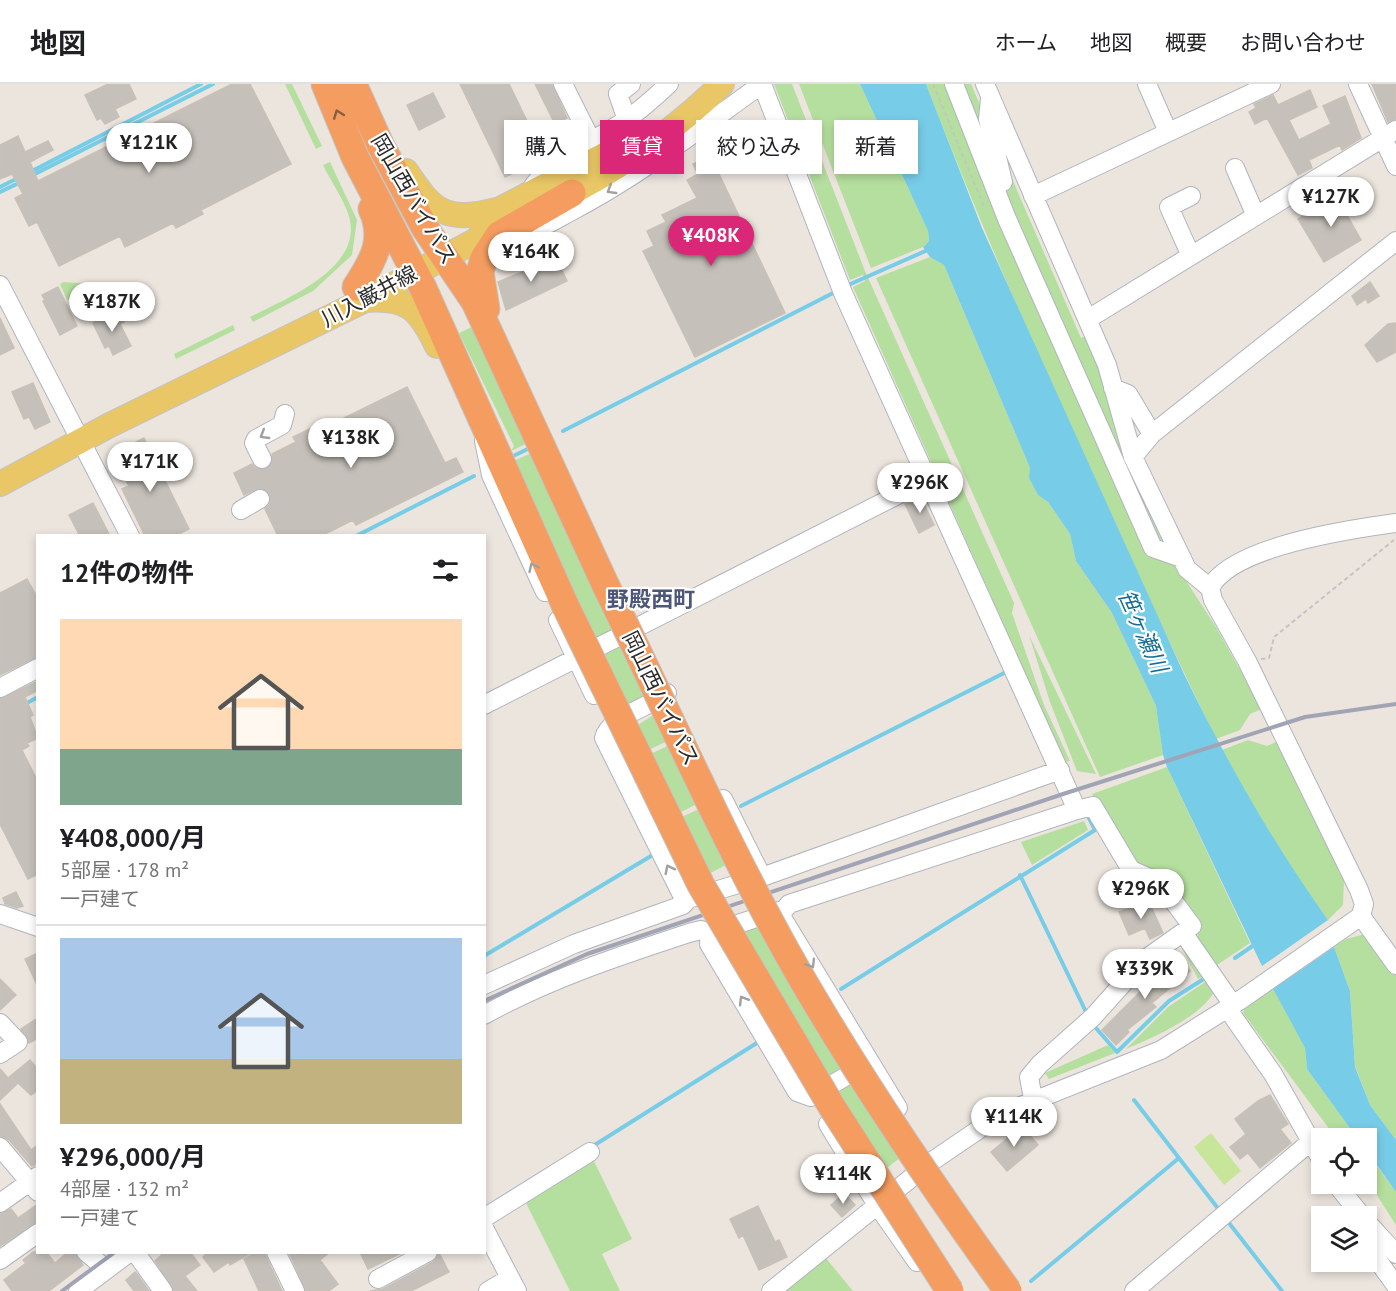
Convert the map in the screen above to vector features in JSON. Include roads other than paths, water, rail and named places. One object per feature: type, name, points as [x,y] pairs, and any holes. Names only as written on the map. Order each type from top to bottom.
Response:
[{"type":"highway","name":"岡山西バイパス","points":[[325,84],[355,157],[411,266],[565,605],[701,885],[832,1107],[950,1291]]},
{"type":"highway","name":"岡山西バイパス","points":[[353,84],[380,144],[440,250],[475,302],[606,586],[797,970],[865,1086],[917,1165],[1008,1291]]},
{"type":"highway","points":[[355,157],[359,181],[376,218],[379,231],[375,257],[360,294]]},
{"type":"highway","points":[[504,366],[499,339],[483,301],[480,282],[484,258],[503,224],[572,193]]},
{"type":"main road","name":"川入巌井線","points":[[658,120],[700,84]]},
{"type":"main road","name":"川入巌井線","points":[[684,120],[722,84]]},
{"type":"main road","points":[[380,144],[400,161],[421,194],[437,209],[503,224]]},
{"type":"main road","name":"川入巌井線","points":[[440,250],[503,224],[526,196],[600,158]]},
{"type":"main road","name":"川入巌井線","points":[[0,466],[77,435],[360,294],[440,250],[572,193],[600,168]]},
{"type":"main road","points":[[360,294],[396,300],[411,307],[424,321],[450,372],[465,383]]},
{"type":"main road","name":"川入巌井線","points":[[0,484],[77,435]]},
{"type":"street","points":[[563,84],[591,140]]},
{"type":"street","points":[[628,120],[618,94],[631,84]]},
{"type":"street","points":[[645,120],[669,84]]},
{"type":"street","points":[[503,224],[528,232],[606,194],[653,164],[762,84],[843,293],[1060,770],[1082,809]]},
{"type":"street","points":[[954,84],[1007,219],[1153,548],[1182,558]]},
{"type":"street","points":[[1147,84],[1168,132]]},
{"type":"street","points":[[1033,196],[1271,84]]},
{"type":"street","points":[[1358,84],[1390,134],[1396,166]]},
{"type":"street","points":[[988,87],[987,119],[1009,207],[1007,219]]},
{"type":"street","points":[[771,1291],[931,1162],[1003,1113],[1033,1099],[1161,1050],[1233,1005],[1357,920],[1364,904],[1247,660],[1213,600],[1210,588],[1187,569],[1133,457],[1107,365],[988,87]]},
{"type":"street","points":[[1088,319],[1390,134]]},
{"type":"street","points":[[526,196],[538,177],[591,140],[600,139]]},
{"type":"street","points":[[1235,168],[1256,216]]},
{"type":"street","points":[[1191,196],[1169,207],[1191,256]]},
{"type":"street","points":[[1133,457],[1152,434],[1396,241]]},
{"type":"street","points":[[0,285],[129,534]]},
{"type":"street","points":[[1113,388],[1128,394],[1152,434]]},
{"type":"street","points":[[516,395],[551,442],[668,692],[762,877]]},
{"type":"street","points":[[262,459],[254,443],[256,439],[282,425],[285,414]]},
{"type":"street","points":[[481,418],[491,476],[576,658],[604,713],[612,723],[680,861]]},
{"type":"street","points":[[486,704],[927,480]]},
{"type":"street","points":[[241,510],[260,499]]},
{"type":"street","points":[[1210,588],[1215,578],[1227,570],[1271,550],[1326,533],[1396,523]]},
{"type":"street","points":[[0,688],[36,669]]},
{"type":"street","points":[[668,692],[655,703],[612,723],[606,729],[604,738],[682,895],[688,899]]},
{"type":"street","points":[[486,984],[574,944],[683,906],[688,899],[762,877],[1060,770]]},
{"type":"street","points":[[781,914],[789,904],[1093,806],[1131,870],[1159,882],[1192,926],[1184,934],[1144,960],[1093,1017],[1040,1064],[1029,1077],[1033,1099]]},
{"type":"street","points":[[486,1014],[546,985],[608,960],[689,933],[701,930],[710,933],[774,911],[781,914],[931,1162],[1022,1291]]},
{"type":"street","points":[[0,914],[36,926]]},
{"type":"street","points":[[1357,920],[1396,965]]},
{"type":"street","points":[[710,933],[709,944],[797,1092],[811,1096],[860,1068],[874,1071]]},
{"type":"street","points":[[1184,934],[1233,1005],[1311,1146]]},
{"type":"street","points":[[735,960],[805,1081],[811,1096],[877,1205],[936,1291]]},
{"type":"street","points":[[0,1023],[18,1042],[0,1054]]},
{"type":"street","points":[[1134,1291],[1309,1143]]},
{"type":"street","points":[[0,1146],[35,1183],[0,1203]]},
{"type":"street","points":[[486,1217],[590,1152]]},
{"type":"street","points":[[486,1232],[513,1285],[488,1291]]},
{"type":"street","points":[[1377,1233],[1396,1254]]},
{"type":"street","points":[[0,1260],[36,1234]]},
{"type":"street","points":[[88,1254],[100,1264],[111,1267]]},
{"type":"street","points":[[78,1291],[127,1254]]},
{"type":"street","points":[[136,1254],[164,1291]]},
{"type":"street","points":[[277,1254],[295,1291]]},
{"type":"street","points":[[378,1279],[424,1254]]},
{"type":"street","points":[[1377,1259],[1396,1286]]},
{"type":"water","name":"笹ヶ瀬川","points":[[860,84],[926,84],[982,228],[1184,674],[1251,800],[1307,891],[1328,920],[1262,966],[1167,767],[1163,755],[1156,706],[1112,613],[1076,561],[1070,534],[1048,502],[1038,495],[1029,478],[1030,468],[944,265],[930,257],[923,247],[929,241],[928,231],[902,174],[918,174],[918,120],[877,120]]},
{"type":"water","points":[[1334,947],[1350,991],[1355,1067],[1370,1105],[1396,1140],[1396,1192],[1377,1165],[1377,1128],[1350,1128],[1307,1069],[1305,1048],[1273,989]]},
{"type":"waterway","points":[[30,172],[201,84]]},
{"type":"waterway","points":[[33,175],[213,84]]},
{"type":"waterway","points":[[0,187],[18,178]]},
{"type":"waterway","points":[[0,192],[21,182]]},
{"type":"waterway","points":[[846,286],[930,249]]},
{"type":"waterway","points":[[563,431],[837,291]]},
{"type":"waterway","points":[[509,458],[532,447]]},
{"type":"waterway","points":[[360,534],[474,476]]},
{"type":"waterway","points":[[741,806],[1008,671]]},
{"type":"waterway","points":[[25,704],[36,698]]},
{"type":"waterway","points":[[841,989],[1095,830],[1087,814]]},
{"type":"waterway","points":[[486,955],[656,853]]},
{"type":"waterway","points":[[1020,875],[1087,1014]]},
{"type":"waterway","points":[[1235,958],[1254,945]]},
{"type":"waterway","points":[[1095,1027],[1117,1052],[1169,1001],[1202,980]]},
{"type":"waterway","points":[[593,1146],[760,1041]]},
{"type":"waterway","points":[[1134,1100],[1220,1211]]},
{"type":"waterway","points":[[1031,1281],[1179,1158]]},
{"type":"waterway","points":[[1229,1223],[1282,1291]]},
{"type":"tunnel","points":[[260,499],[272,489],[273,484],[262,459]]},
{"type":"railway","points":[[486,1000],[587,954],[1063,794],[1305,717],[1396,704]]},
{"type":"railway","points":[[62,1291],[112,1254]]},
{"type":"district","name":"野殿西町","points":[[651,599]]}]
